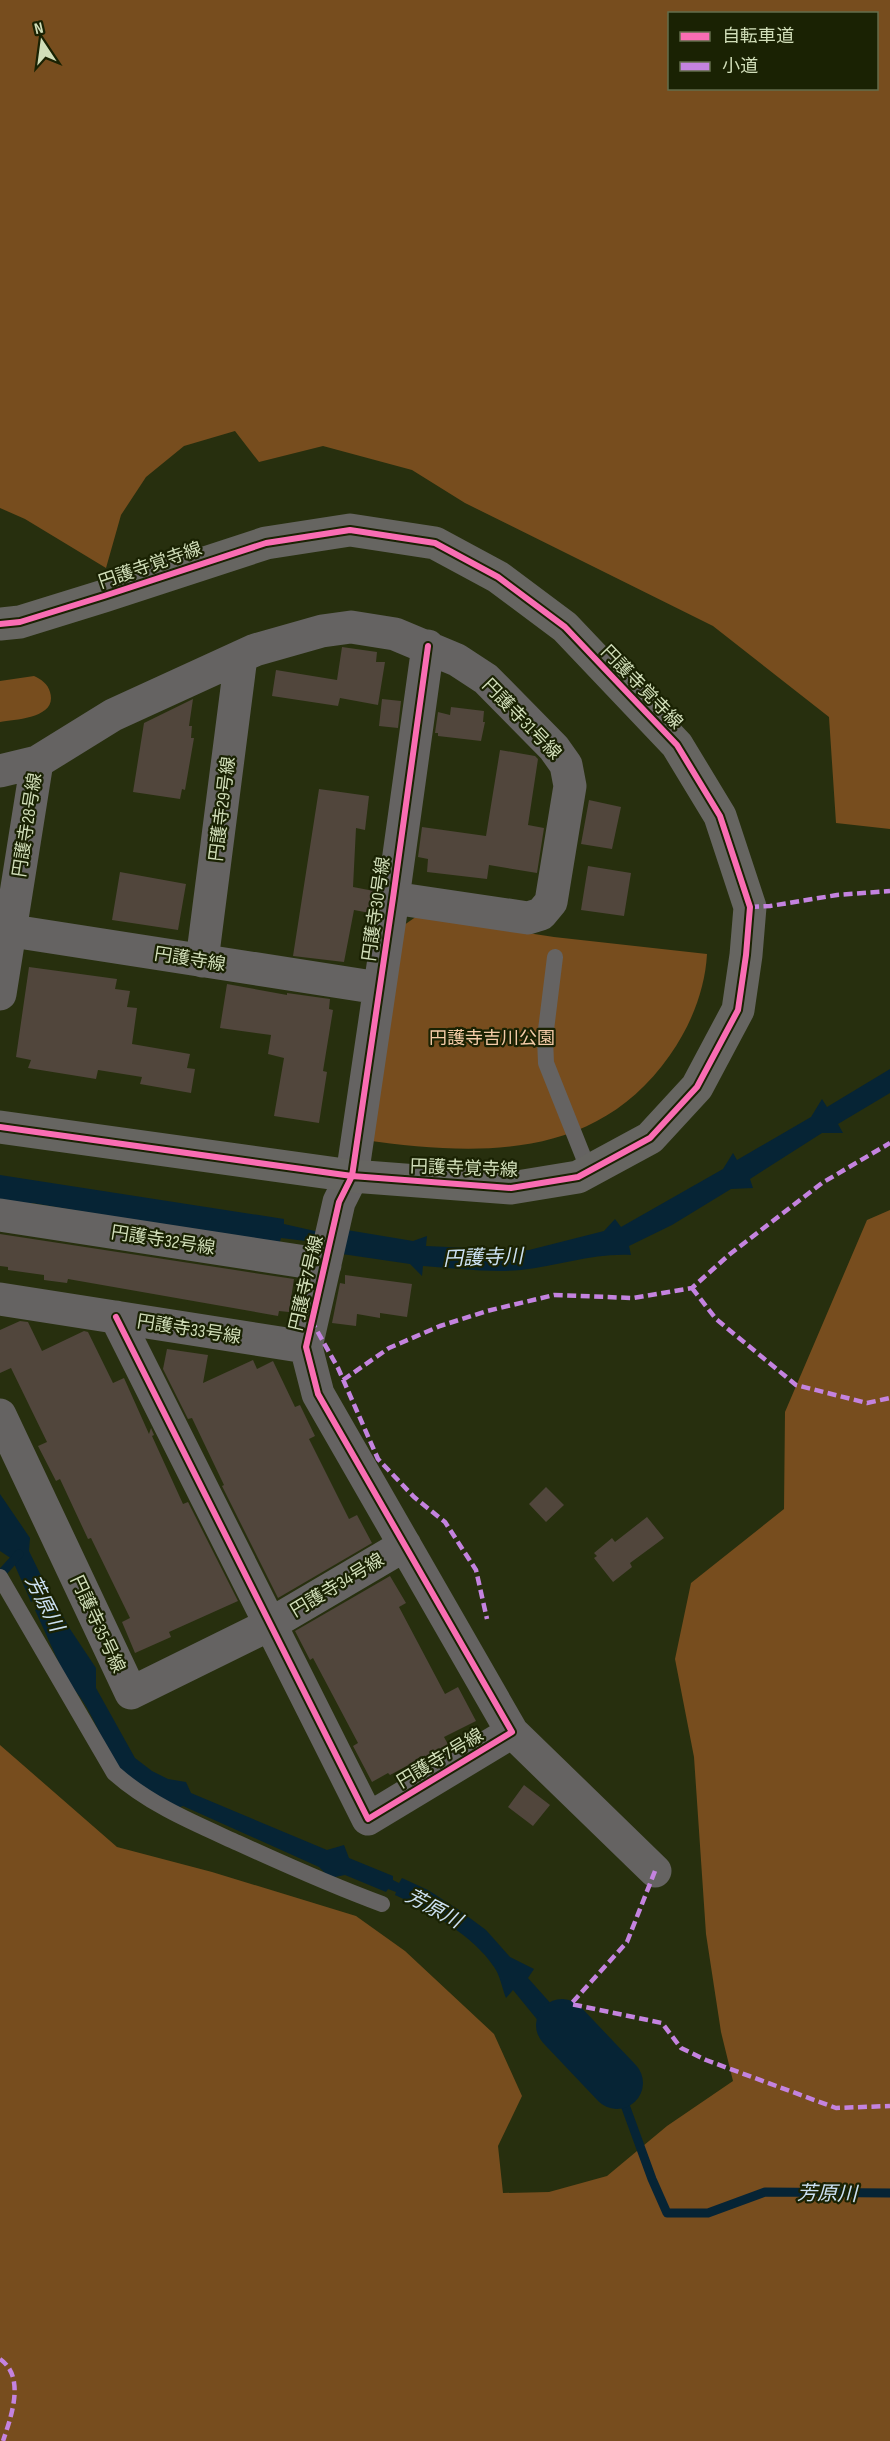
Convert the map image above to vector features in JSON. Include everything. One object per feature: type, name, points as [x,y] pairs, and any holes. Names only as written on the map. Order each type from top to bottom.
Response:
[{"type":"street","name":"円護寺覚寺線","points":[[0,624],[20,622],[266,543],[350,530],[435,543],[498,577],[565,627],[677,745],[720,816],[750,907],[738,1010],[698,1087],[650,1138],[578,1177],[512,1188],[345,1189],[0,1127]]},
{"type":"street","name":"円護寺31号線","points":[[0,771],[37,762],[113,715],[241,657],[294,637],[351,627],[395,634],[457,660],[486,679],[554,748],[566,765],[570,786],[551,902],[541,914],[528,918],[393,898]]},
{"type":"street","name":"円護寺30号線","points":[[345,1189],[380,988],[428,646]]},
{"type":"street","name":"円護寺29号線","points":[[202,961],[241,657]]},
{"type":"street","name":"円護寺28号線","points":[[0,994],[5,930],[37,762]]},
{"type":"street","name":"円護寺線","points":[[5,930],[380,988]]},
{"type":"street","name":"円護寺7号線","points":[[116,1317],[368,1819],[512,1732],[318,1394],[306,1347],[345,1189]]},
{"type":"street","name":"円護寺32号線","points":[[0,1215],[327,1260]]},
{"type":"street","name":"円護寺33号線","points":[[0,1299],[306,1347]]},
{"type":"street","name":"円護寺35号線","points":[[0,1415],[131,1693],[269,1625]]},
{"type":"street","name":"円護寺34号線","points":[[269,1625],[405,1545]]},
{"type":"street","points":[[512,1732],[655,1871]]},
{"type":"lane","points":[[555,957],[546,1038],[546,1063],[589,1171]]},
{"type":"lane","points":[[0,1577],[114,1773],[132,1789],[185,1818],[333,1886],[382,1904]]},
{"type":"green space","points":[[0,0],[890,0],[890,829],[836,823],[829,717],[713,626],[465,503],[412,470],[323,446],[259,462],[235,431],[184,446],[146,477],[121,515],[106,568],[25,519],[0,508]]},
{"type":"green space","points":[[34,676],[44,682],[49,689],[51,701],[48,707],[34,716],[0,722],[0,681]]},
{"type":"green space","name":"円護寺吉川公園","points":[[417,916],[554,937],[707,954],[700,994],[678,1044],[640,1090],[607,1115],[571,1133],[532,1143],[492,1148],[450,1148],[364,1140],[397,930]]},
{"type":"green space","points":[[890,1210],[890,2441],[0,2441],[0,1745],[117,1847],[212,1872],[356,1916],[405,1951],[494,2034],[522,2096],[498,2146],[503,2193],[549,2192],[607,2176],[667,2126],[733,2081],[721,2032],[706,1934],[694,1757],[675,1659],[691,1583],[784,1509],[785,1412],[867,1220]]},
{"type":"water","name":"円護寺川","points":[[890,1069],[890,1093],[838,1124],[843,1133],[822,1133],[750,1179],[753,1188],[731,1189],[672,1225],[629,1246],[631,1255],[603,1256],[509,1271],[423,1266],[422,1276],[410,1264],[342,1254],[314,1242],[281,1238],[279,1245],[32,1203],[25,1206],[0,1202],[0,1175],[284,1219],[284,1224],[315,1231],[347,1230],[413,1241],[427,1236],[426,1246],[493,1249],[494,1252],[529,1250],[604,1231],[615,1219],[621,1227],[723,1169],[733,1153],[737,1160],[811,1117],[822,1099],[827,1107]]},
{"type":"water","points":[[0,1494],[30,1538],[29,1551],[49,1592],[45,1596],[49,1603],[54,1600],[96,1668],[96,1688],[135,1758],[152,1771],[168,1779],[186,1782],[191,1793],[327,1850],[344,1845],[349,1858],[393,1876],[393,1880],[399,1883],[402,1878],[428,1890],[459,1910],[486,1930],[510,1957],[534,1969],[528,1978],[570,2025],[590,2029],[580,2039],[617,2075],[602,2087],[569,2047],[558,2058],[553,2039],[513,1990],[506,1998],[494,1967],[475,1945],[422,1908],[395,1895],[396,1892],[388,1889],[386,1892],[345,1875],[330,1878],[319,1867],[183,1806],[174,1809],[129,1779],[110,1753],[84,1702],[69,1685],[35,1610],[41,1606],[37,1599],[31,1602],[12,1559],[0,1551]]},
{"type":"building","points":[[342,647],[377,652],[376,662],[385,662],[378,705],[340,698],[338,706],[272,696],[276,670],[337,680]]},
{"type":"building","points":[[193,699],[189,726],[192,726],[191,738],[194,738],[185,790],[182,789],[180,799],[133,792],[144,723]]},
{"type":"building","points":[[382,699],[401,701],[398,728],[379,726]]},
{"type":"building","points":[[451,707],[484,711],[483,722],[485,722],[481,741],[438,736],[438,733],[435,733],[438,712],[450,715]]},
{"type":"building","points":[[500,750],[535,756],[538,759],[528,825],[544,828],[537,873],[489,865],[487,879],[427,872],[428,859],[418,857],[422,827],[486,836]]},
{"type":"building","points":[[319,789],[369,796],[365,830],[356,828],[353,887],[374,891],[370,913],[354,910],[344,962],[293,956]]},
{"type":"building","points":[[589,800],[621,807],[612,849],[581,844]]},
{"type":"building","points":[[588,866],[631,873],[624,916],[581,910]]},
{"type":"building","points":[[120,872],[186,884],[178,930],[112,920]]},
{"type":"building","points":[[29,967],[117,979],[115,989],[130,991],[127,1007],[137,1008],[132,1044],[190,1054],[187,1068],[195,1069],[191,1093],[140,1084],[142,1077],[98,1070],[96,1079],[28,1068],[31,1060],[16,1057]]},
{"type":"building","points":[[227,984],[287,995],[287,993],[330,999],[329,1009],[333,1010],[323,1071],[327,1072],[319,1123],[274,1116],[284,1058],[268,1054],[271,1035],[220,1028]]},
{"type":"building","points":[[0,1234],[294,1279],[289,1312],[279,1311],[278,1316],[68,1279],[67,1283],[44,1280],[44,1275],[8,1270],[8,1267],[0,1266]]},
{"type":"building","points":[[345,1275],[412,1284],[407,1317],[380,1313],[380,1318],[357,1314],[356,1326],[332,1323],[340,1283],[345,1284]]},
{"type":"building","points":[[20,1321],[28,1322],[42,1351],[84,1331],[88,1332],[113,1383],[124,1378],[149,1434],[151,1428],[154,1435],[152,1436],[183,1504],[188,1502],[238,1601],[169,1632],[171,1637],[135,1653],[122,1622],[130,1618],[91,1538],[88,1539],[60,1479],[56,1481],[38,1446],[47,1442],[11,1368],[0,1373],[0,1330]]},
{"type":"building","points":[[167,1349],[208,1355],[203,1383],[253,1360],[257,1369],[273,1361],[295,1407],[300,1405],[315,1436],[309,1439],[349,1519],[357,1515],[372,1543],[278,1598],[222,1486],[224,1485],[192,1418],[188,1419],[163,1369]]},
{"type":"building","points":[[546,1487],[564,1505],[546,1522],[529,1504]]},
{"type":"building","points":[[647,1517],[664,1538],[630,1563],[632,1567],[613,1582],[594,1558],[597,1556],[594,1553],[612,1538],[615,1542]]},
{"type":"building","points":[[390,1576],[406,1603],[399,1607],[445,1694],[458,1687],[476,1721],[444,1737],[450,1748],[428,1761],[425,1756],[372,1782],[353,1746],[358,1743],[313,1658],[310,1660],[295,1631]]},
{"type":"building","points":[[524,1785],[550,1805],[533,1826],[508,1807]]},
{"type":"waterway","points":[[0,1575],[19,1554]]},
{"type":"waterway","name":"芳原川","points":[[562,2025],[617,2083]]},
{"type":"waterway","name":"芳原川","points":[[617,2083],[667,2213],[708,2213],[765,2192],[890,2193]]},
{"type":"marked path","points":[[750,907],[837,895],[890,891]]},
{"type":"marked path","points":[[343,1380],[389,1348],[440,1326],[487,1311],[554,1295],[633,1298],[692,1288],[730,1254],[822,1183],[890,1143]]},
{"type":"marked path","points":[[692,1288],[716,1319],[796,1385],[867,1403],[890,1398]]},
{"type":"marked path","points":[[311,1320],[338,1368],[378,1459],[414,1497],[445,1522],[476,1570],[487,1619]]},
{"type":"marked path","points":[[655,1871],[627,1942],[571,2004],[662,2023],[681,2048],[706,2060],[836,2108],[890,2106]]},
{"type":"marked path","points":[[0,2359],[13,2376],[14,2387],[10,2421],[3,2441]]},
{"type":"cycle path","points":[[0,624],[20,622],[266,543],[350,530],[435,543],[498,577],[565,627],[677,745],[720,816],[750,907],[738,1010],[697,1087],[650,1138],[578,1177],[511,1188],[352,1176],[0,1127]]},
{"type":"cycle path","points":[[116,1317],[368,1819],[512,1732],[318,1394],[306,1347],[339,1202],[352,1176],[428,646]]}]
